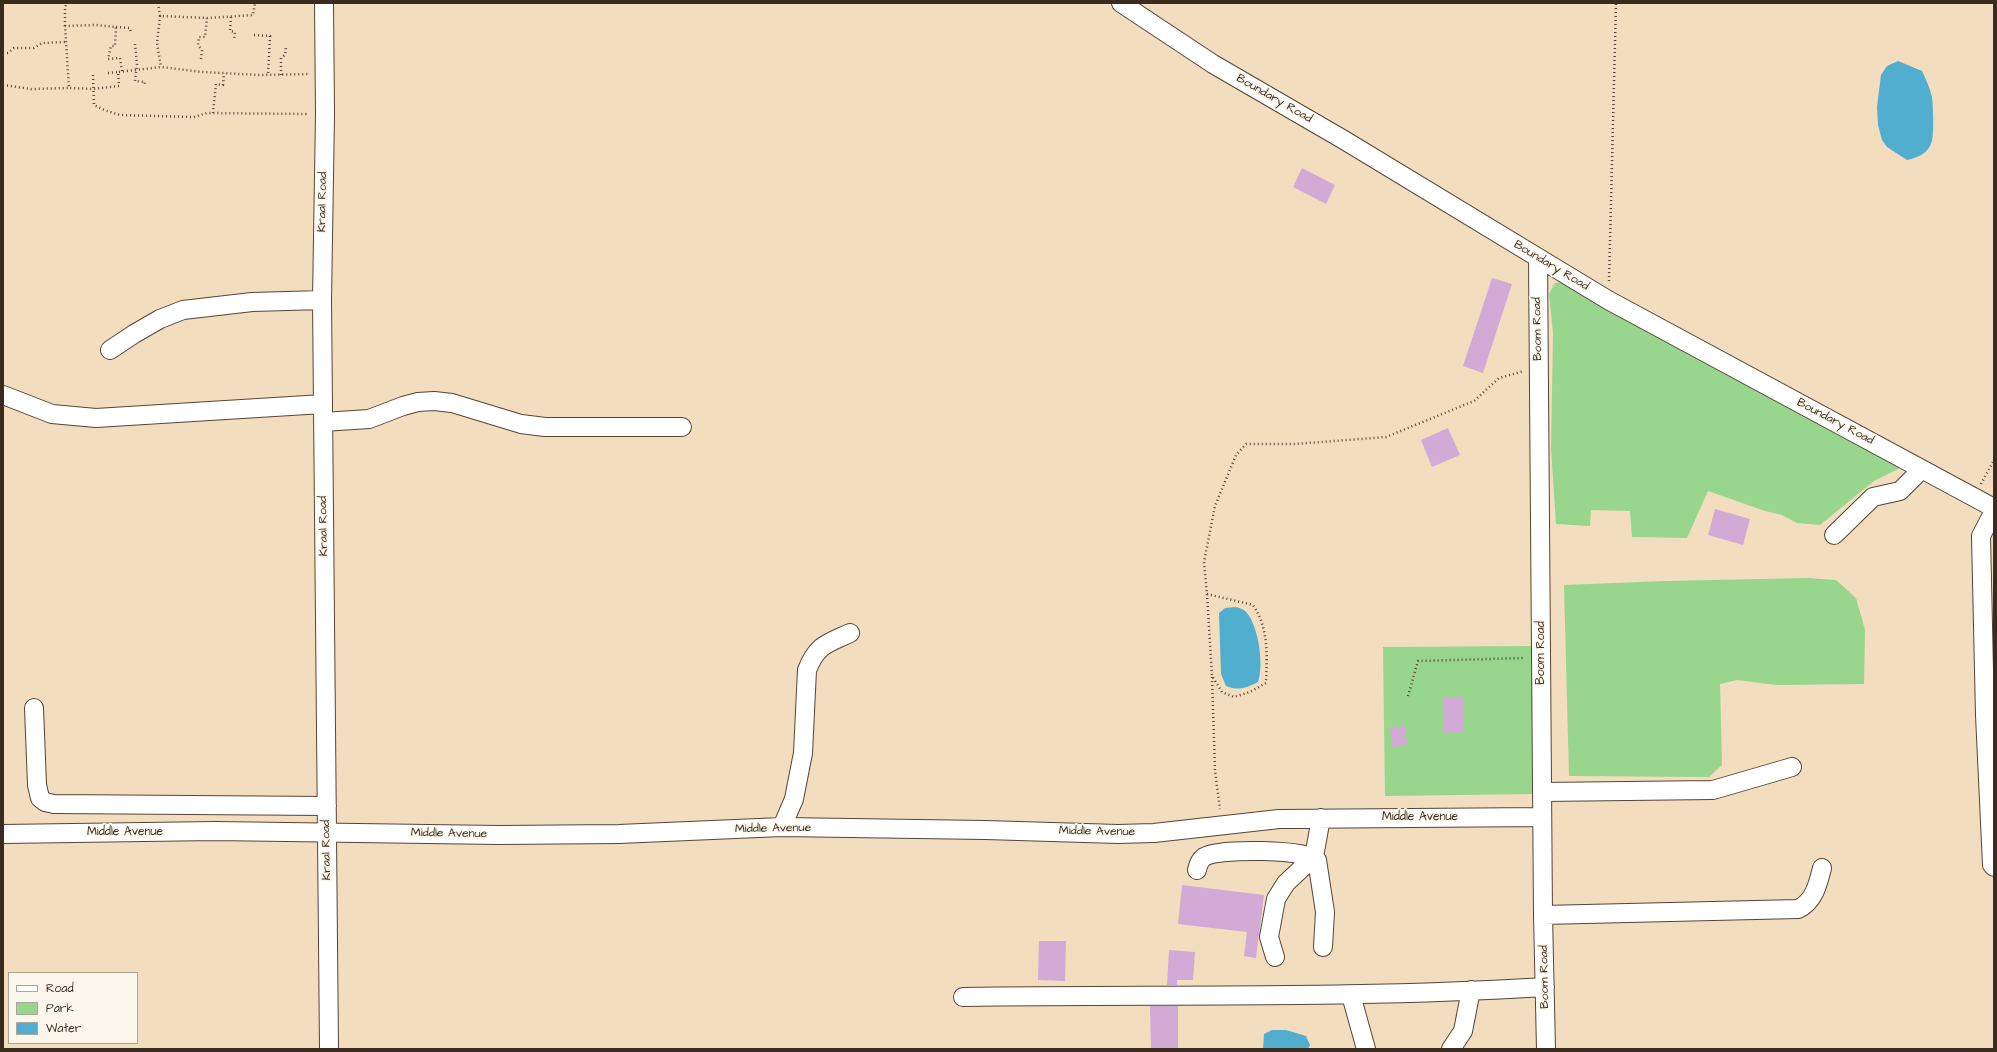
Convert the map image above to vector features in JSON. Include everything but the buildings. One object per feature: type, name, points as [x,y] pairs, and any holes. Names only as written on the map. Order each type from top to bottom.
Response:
[{"type":"street","name":"Kraal Road","points":[[324,3],[325,114],[322,300],[329,1049]]},
{"type":"street","name":"Boundary Road","points":[[1121,3],[1213,64],[1344,140],[1608,300],[1994,508]]},
{"type":"street","name":"Boom Road","points":[[1538,258],[1542,817],[1546,1049]]},
{"type":"street","points":[[110,350],[160,319],[183,310],[252,302],[322,300]]},
{"type":"street","points":[[3,395],[52,414],[96,418],[323,404]]},
{"type":"street","points":[[323,422],[369,419],[403,406],[418,402],[434,401],[465,406],[521,424],[546,427],[682,427]]},
{"type":"street","points":[[1834,535],[1873,497],[1900,491],[1922,469]]},
{"type":"street","points":[[1994,511],[1982,536],[1985,715],[1992,865],[1994,867]]},
{"type":"street","points":[[782,827],[794,799],[803,753],[807,670],[812,658],[823,645],[850,633]]},
{"type":"street","points":[[34,708],[38,785],[40,798],[45,802],[54,804],[327,806]]},
{"type":"street","points":[[1542,792],[1713,790],[1792,767]]},
{"type":"street","name":"Middle Avenue","points":[[3,834],[207,831],[499,835],[619,834],[782,827],[993,830],[1118,834],[1154,832],[1279,819],[1542,817]]},
{"type":"street","points":[[1320,818],[1314,857],[1316,860],[1325,912],[1322,947]]},
{"type":"street","points":[[1197,870],[1204,857],[1222,852],[1255,851],[1300,854],[1314,857]]},
{"type":"street","points":[[1275,957],[1269,937],[1276,899],[1286,883],[1314,857]]},
{"type":"street","points":[[1543,915],[1798,909],[1805,906],[1811,899],[1816,890],[1822,868]]},
{"type":"street","points":[[963,997],[1077,995],[1351,995],[1545,987]]},
{"type":"street","points":[[1451,1049],[1462,1031],[1471,990]]},
{"type":"street","points":[[1351,995],[1366,1049]]},
{"type":"path","points":[[67,3],[65,7],[65,42],[69,88]]},
{"type":"path","points":[[158,3],[160,16],[157,43],[160,67]]},
{"type":"path","points":[[160,16],[207,18],[254,15],[255,3]]},
{"type":"path","points":[[1608,300],[1616,3]]},
{"type":"path","points":[[231,17],[230,31],[235,32],[234,40]]},
{"type":"path","points":[[201,59],[202,50],[198,45],[199,37],[205,37],[207,18]]},
{"type":"path","points":[[65,26],[96,25],[130,28],[130,33]]},
{"type":"path","points":[[116,27],[115,46],[110,46],[108,59],[120,58],[122,71]]},
{"type":"path","points":[[254,35],[270,36],[268,75]]},
{"type":"path","points":[[3,54],[8,53],[14,48],[34,48],[42,43],[65,42]]},
{"type":"path","points":[[135,44],[137,64],[135,69],[135,81],[145,82],[144,85]]},
{"type":"path","points":[[281,75],[281,58],[285,55],[286,47]]},
{"type":"path","points":[[108,73],[160,67],[202,72],[268,75],[324,74]]},
{"type":"path","points":[[3,85],[31,89],[93,89],[119,86],[118,72]]},
{"type":"path","points":[[213,113],[216,84],[223,85],[224,73]]},
{"type":"path","points":[[93,75],[94,105],[120,115],[194,116],[213,113],[325,114]]},
{"type":"path","points":[[1221,825],[1215,771],[1212,676],[1204,562],[1215,506],[1236,455],[1246,444],[1295,444],[1386,437],[1474,401],[1499,378],[1515,372],[1538,370]]},
{"type":"path","points":[[1974,498],[1994,460]]},
{"type":"path","points":[[1207,594],[1253,605],[1261,616],[1266,642],[1266,683],[1250,692],[1234,697],[1222,692],[1212,676]]},
{"type":"path","points":[[1408,696],[1418,661],[1541,657]]},
{"type":"green space","points":[[1564,282],[1774,394],[1900,468],[1874,481],[1820,525],[1797,523],[1782,515],[1765,511],[1708,491],[1687,538],[1632,537],[1630,511],[1591,510],[1590,526],[1556,524],[1551,449],[1553,333],[1549,294],[1555,283]]},
{"type":"green space","points":[[1808,578],[1836,580],[1856,598],[1865,630],[1864,684],[1776,685],[1737,680],[1720,684],[1722,765],[1709,777],[1569,776],[1564,585]]},
{"type":"green space","points":[[1533,646],[1534,794],[1385,796],[1383,647]]},
{"type":"water","points":[[1898,61],[1922,71],[1932,97],[1932,143],[1923,154],[1907,160],[1887,147],[1882,140],[1878,125],[1877,107],[1881,75],[1887,66]]},
{"type":"water","points":[[1236,607],[1247,613],[1255,628],[1260,657],[1260,675],[1258,682],[1239,689],[1226,686],[1221,674],[1219,613],[1225,608]]},
{"type":"water","points":[[1272,1030],[1286,1030],[1306,1036],[1310,1045],[1308,1049],[1263,1049],[1264,1034]]}]
